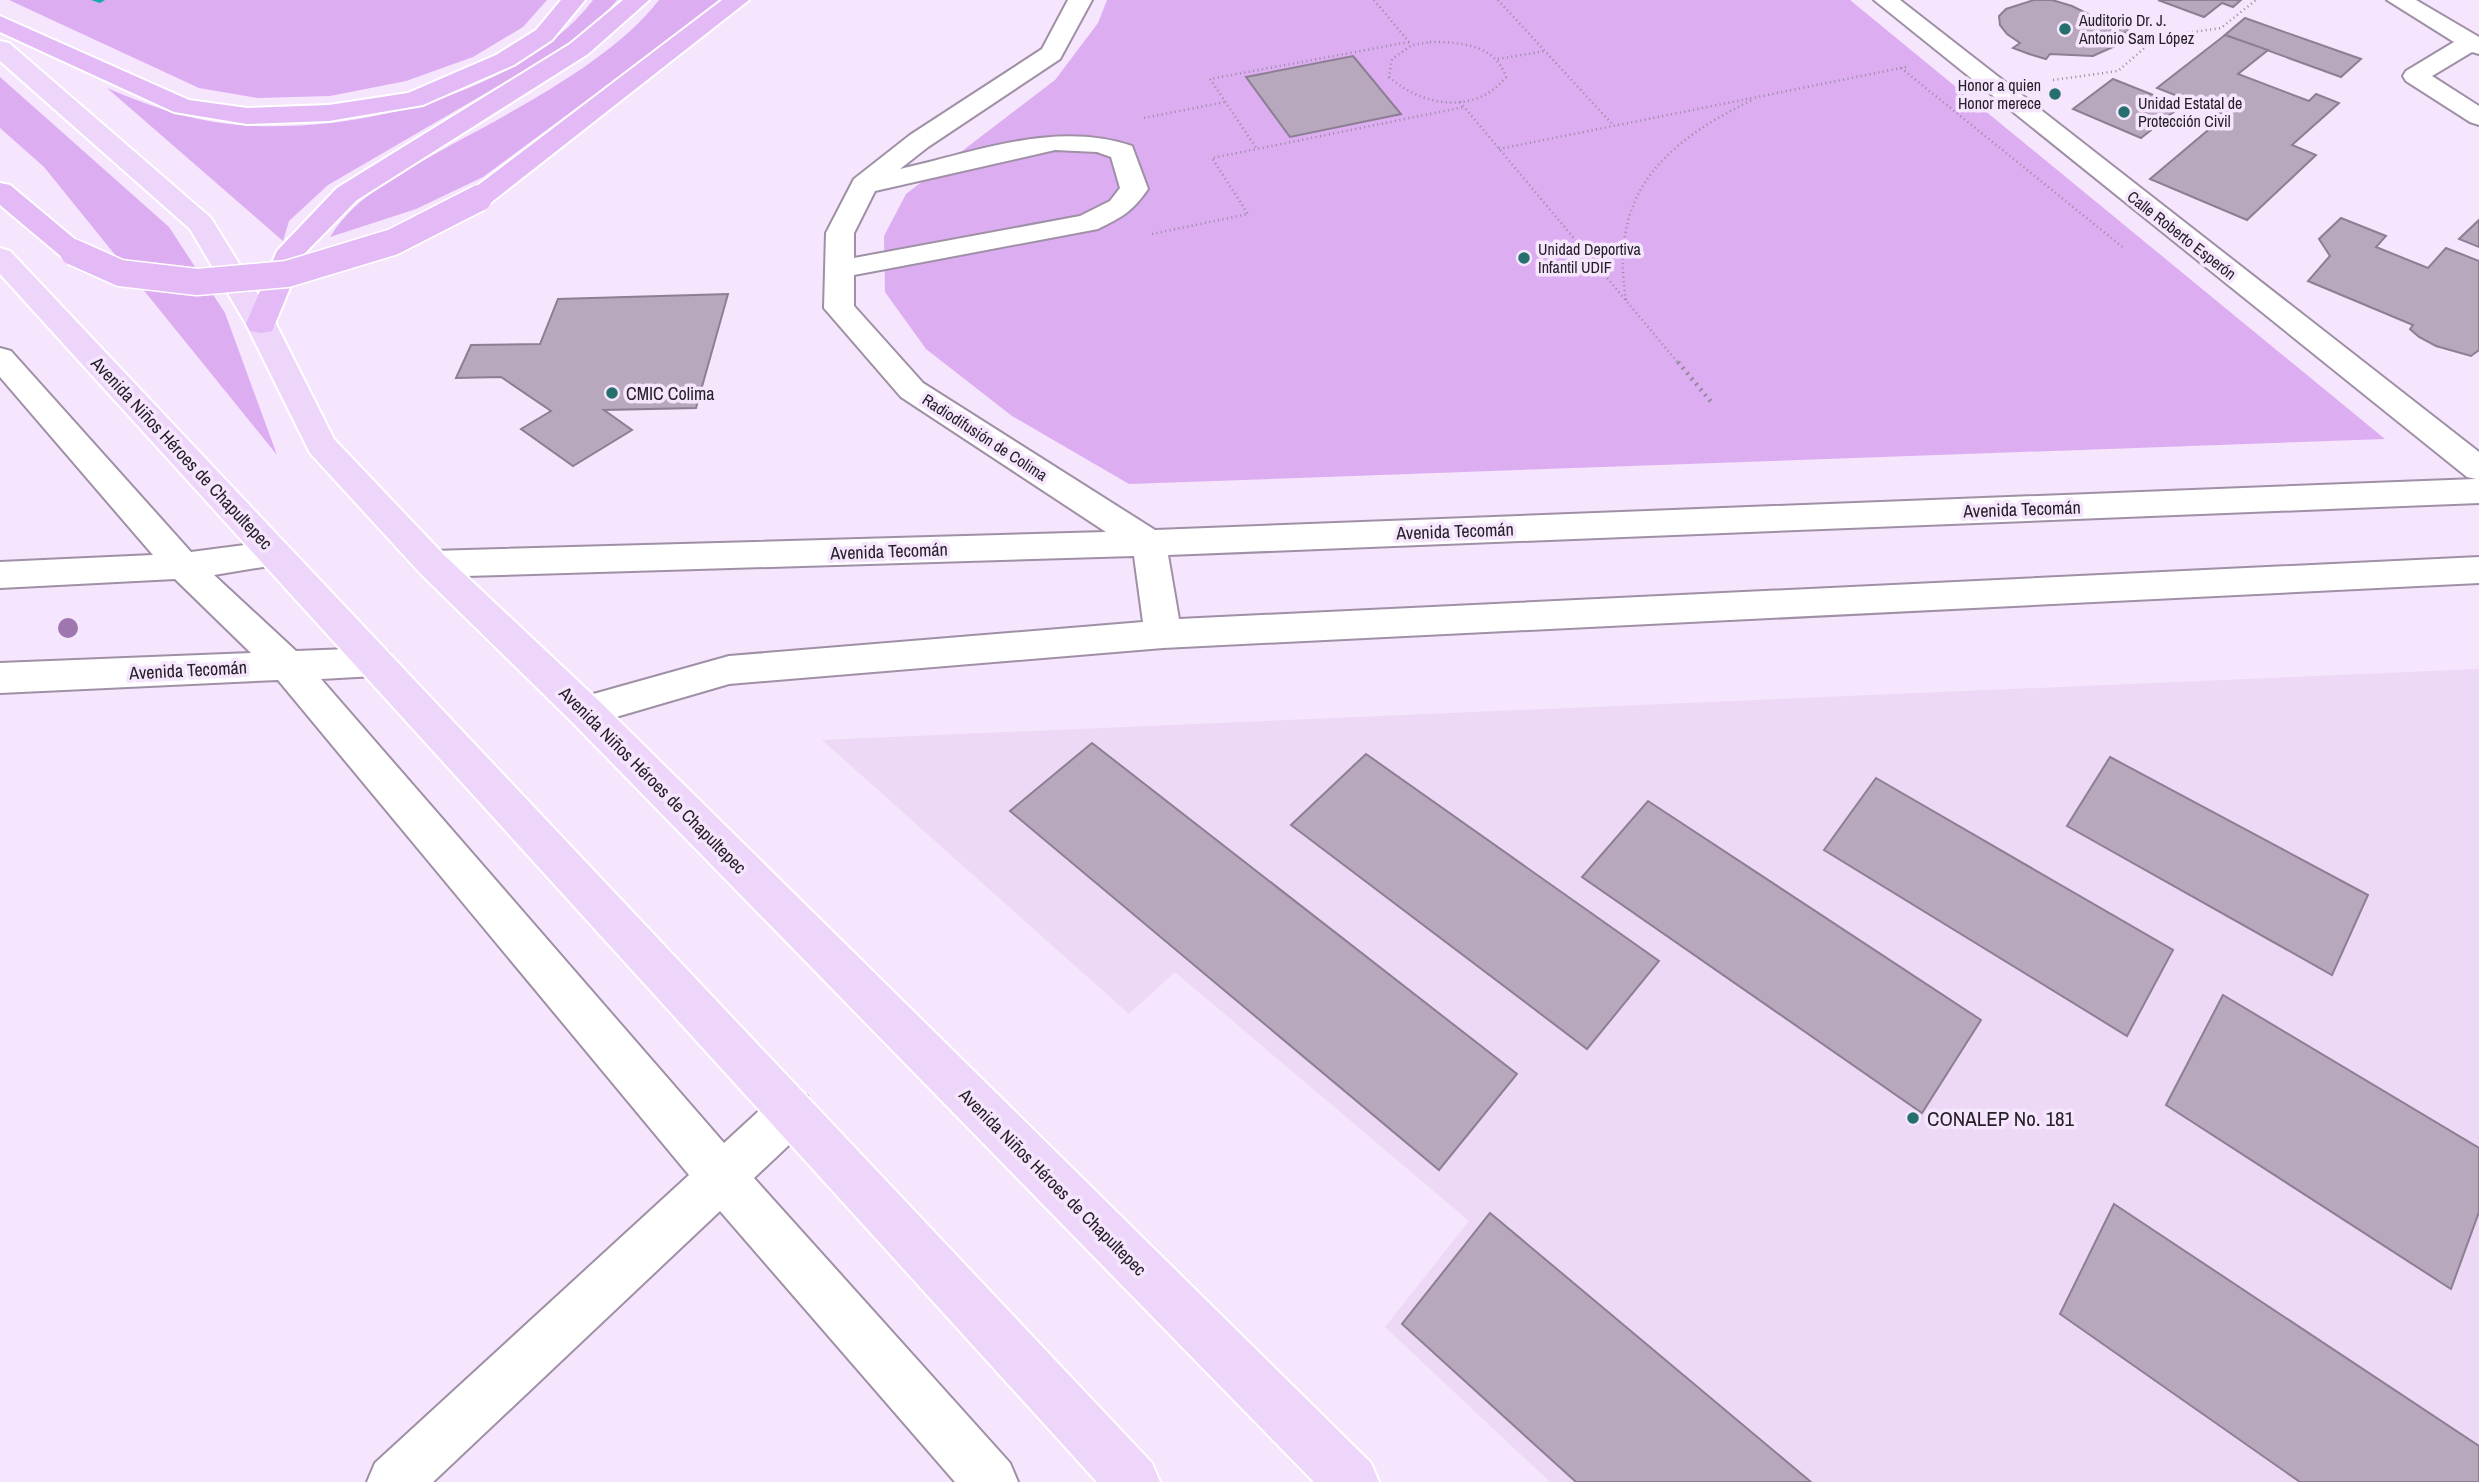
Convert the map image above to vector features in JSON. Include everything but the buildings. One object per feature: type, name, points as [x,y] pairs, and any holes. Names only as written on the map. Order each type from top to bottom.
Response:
[{"type":"highway","points":[[0,23],[183,107],[247,116],[329,113],[414,100],[505,60],[544,35],[573,0]]},
{"type":"highway","points":[[261,324],[291,251],[347,194],[579,49],[637,0]]},
{"type":"highway","points":[[0,191],[73,252],[120,273],[197,282],[287,274],[393,242],[479,198],[737,0]]},
{"type":"main road","name":"Avenida Niños Héroes de Chapultepec","points":[[0,48],[201,224],[261,324],[321,445],[432,564],[585,711],[1352,1482]]},
{"type":"main road","name":"Avenida Niños Héroes de Chapultepec","points":[[8,272],[275,554],[1133,1482]]},
{"type":"street","name":"Radiodifusión de Colima","points":[[1080,0],[1051,54],[919,141],[864,185],[840,233],[839,308],[912,390],[1149,543]]},
{"type":"street","points":[[2399,0],[2475,45]]},
{"type":"street","name":"Calle Roberto Esperón","points":[[1905,5],[1996,88],[2479,470]]},
{"type":"street","points":[[2475,45],[2415,76],[2479,117]]},
{"type":"street","points":[[840,269],[1087,223],[1120,207],[1134,189],[1123,152],[1100,144],[1055,142],[864,185]]},
{"type":"street","points":[[0,358],[183,566],[287,665],[721,1176],[991,1482]]},
{"type":"street","name":"Avenida Tecomán","points":[[432,564],[1149,543],[2479,491]]},
{"type":"street","points":[[1149,543],[1163,634]]},
{"type":"street","points":[[0,575],[183,566],[275,554]]},
{"type":"street","points":[[585,711],[729,670],[1163,634],[2479,570]]},
{"type":"street","name":"Avenida Tecomán","points":[[0,678],[375,662]]},
{"type":"street","points":[[394,1482],[791,1112]]},
{"type":"path","points":[[1374,0],[1411,44]]},
{"type":"path","points":[[1498,0],[1614,126]]},
{"type":"path","points":[[1996,88],[2118,71],[2157,37],[2221,28],[2256,0]]},
{"type":"path","points":[[1411,44],[1400,51],[1388,67],[1389,77],[1396,86],[1424,99],[1460,102],[1492,94],[1506,78],[1505,68],[1498,59],[1485,51],[1450,42],[1411,44],[1210,79],[1257,149],[1464,107]]},
{"type":"path","points":[[1498,59],[1545,51]]},
{"type":"path","points":[[1499,149],[1910,66]]},
{"type":"path","points":[[1900,68],[2125,249]]},
{"type":"path","points":[[1626,301],[1620,257],[1628,215],[1650,176],[1683,138],[1717,115],[1760,97]]},
{"type":"path","points":[[1100,144],[1106,125],[1225,102]]},
{"type":"path","points":[[1460,102],[1712,403]]},
{"type":"shaded area","points":[[9,0],[547,0],[523,27],[473,57],[406,81],[330,96],[258,98],[199,88]]},
{"type":"shaded area","points":[[593,0],[617,0],[598,22],[560,50],[328,185],[289,221],[283,241],[107,88],[197,119],[229,124],[324,124],[375,116],[427,103],[476,85],[522,62],[561,33]]},
{"type":"shaded area","points":[[659,0],[723,0],[483,177],[416,209],[330,237],[354,208],[384,184],[563,81],[617,42],[640,22]]},
{"type":"shaded area","name":"Unidad Deportiva Infantil UDIF","points":[[1107,0],[1850,0],[2385,439],[1129,484],[1012,416],[926,349],[885,292],[884,236],[906,194],[1055,80],[1098,23]]},
{"type":"shaded area","points":[[0,77],[169,227],[225,313],[277,455],[44,167],[0,128]]},
{"type":"shaded area","name":"CONALEP No. 181","points":[[2479,669],[2479,1482],[1550,1482],[1385,1327],[1469,1221],[1175,972],[1129,1014],[822,740]]},
{"type":"place","name":"Auditorio Dr. J. Antonio Sam López","points":[[2065,29]]},
{"type":"place","name":"Honor a quien Honor merece","points":[[2055,94]]},
{"type":"place","name":"Unidad Estatal de Protección Civil","points":[[2124,112]]},
{"type":"place","name":"Unidad Deportiva Infantil UDIF","points":[[1524,258]]},
{"type":"place","name":"CMIC Colima","points":[[612,393]]},
{"type":"place","name":"CONALEP No. 181","points":[[1913,1118]]}]
